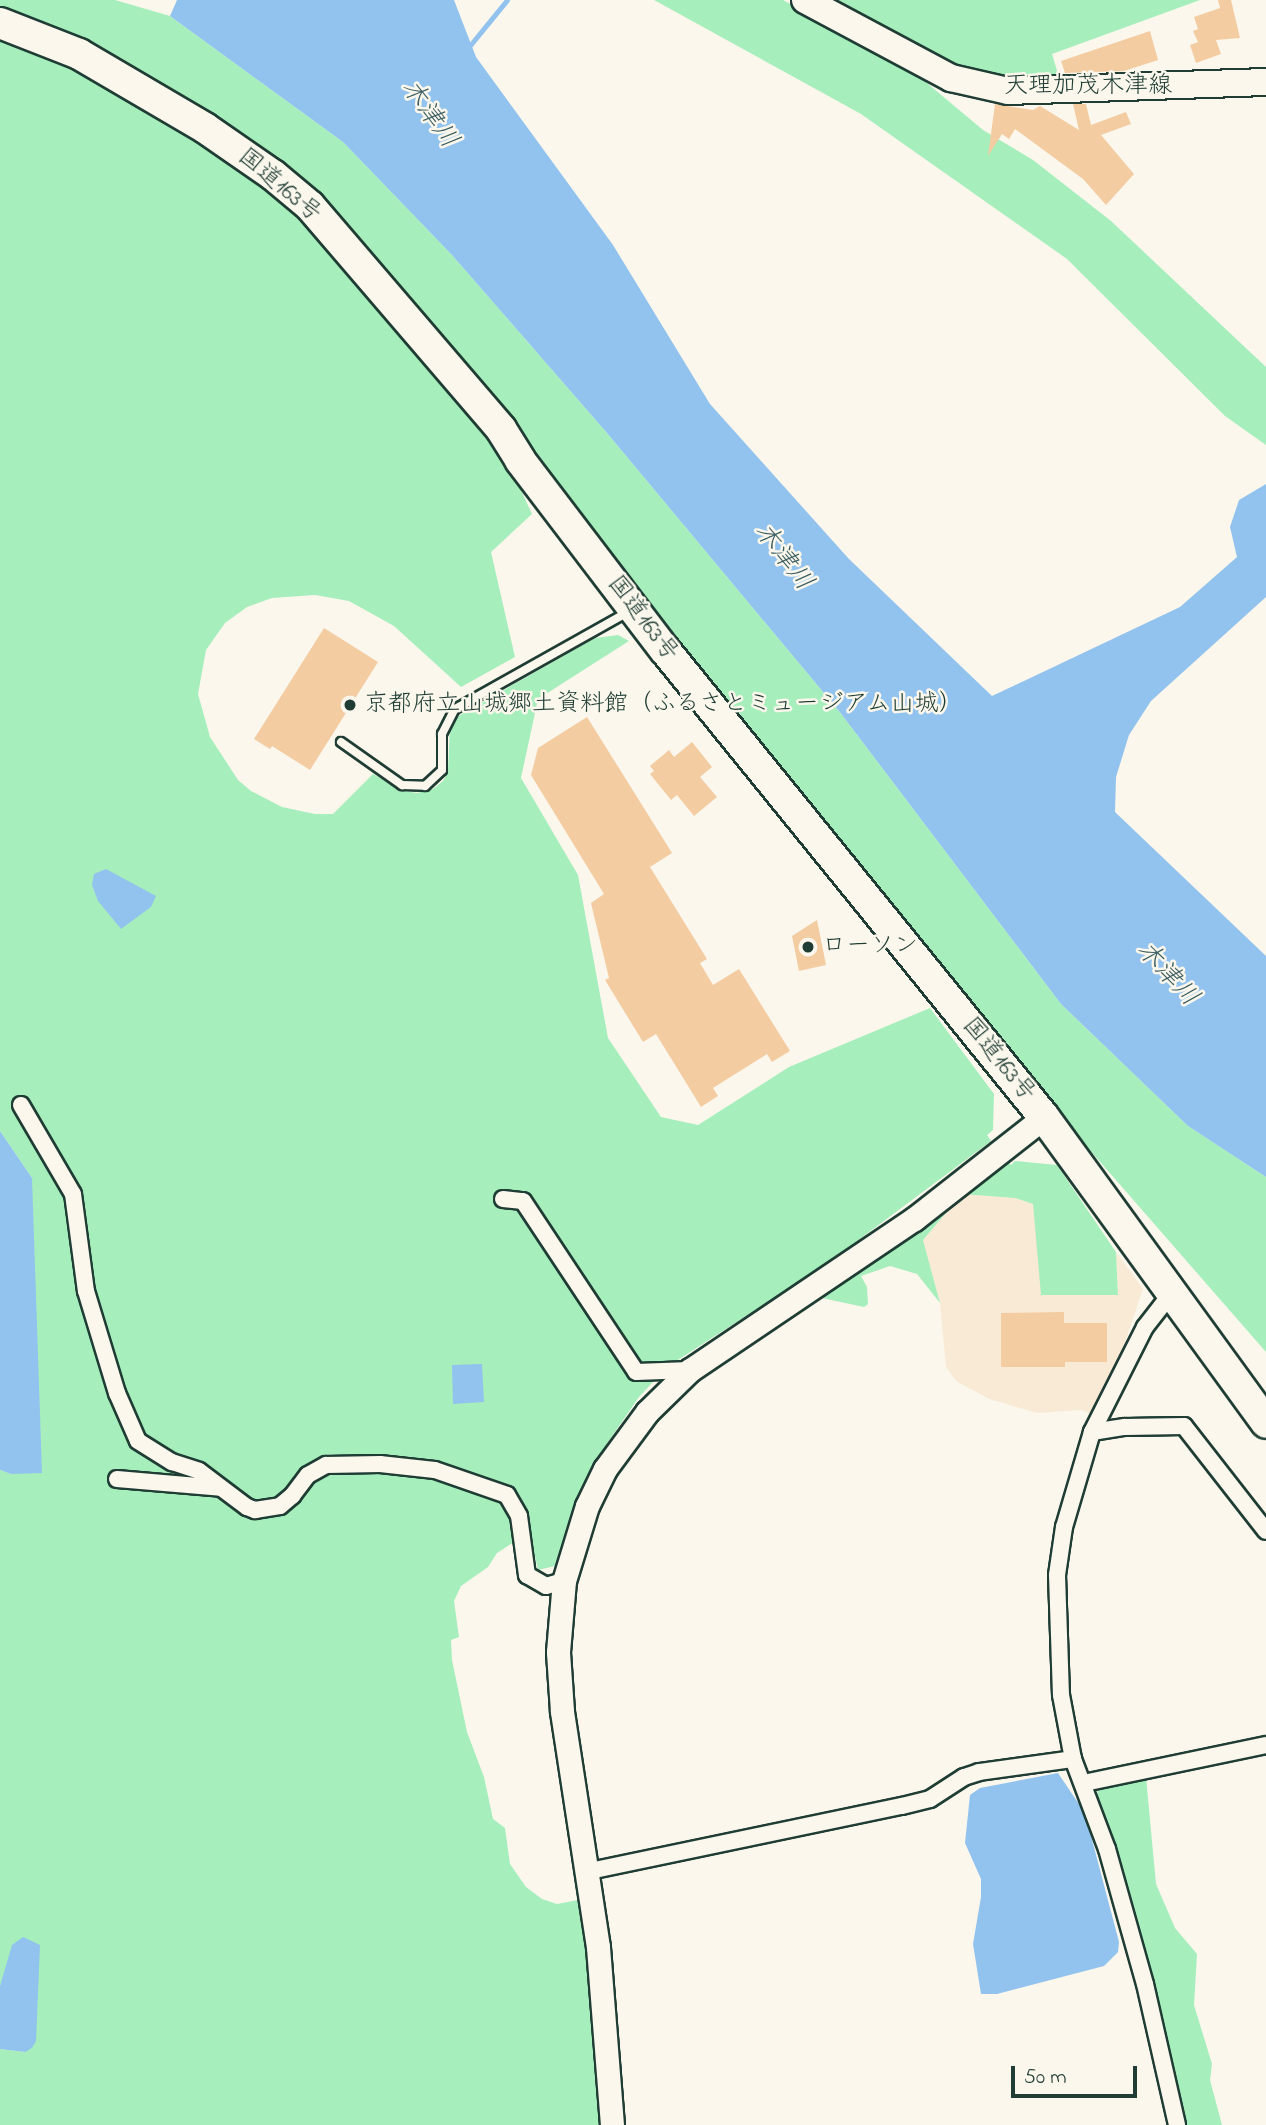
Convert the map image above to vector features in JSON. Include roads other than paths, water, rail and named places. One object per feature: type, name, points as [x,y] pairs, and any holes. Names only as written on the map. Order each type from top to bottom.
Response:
[{"type":"highway","name":"国道163号","points":[[0,23],[79,54],[205,128],[273,175],[310,206],[501,429],[520,460],[635,609],[1044,1117],[1266,1423]]},
{"type":"main road","name":"天理加茂木津線","points":[[805,0],[951,78],[1008,91],[1266,82]]},
{"type":"street","points":[[21,1105],[73,1194],[86,1291],[117,1393],[135,1437],[172,1462],[199,1471],[247,1507],[264,1510],[286,1502],[308,1475],[326,1465],[380,1464],[435,1470],[507,1495],[519,1516],[527,1575],[546,1586],[564,1581]]},
{"type":"street","points":[[612,2125],[598,1947],[562,1711],[558,1652],[564,1581],[578,1530],[605,1469],[648,1412],[690,1370],[915,1219],[1044,1117]]},
{"type":"street","points":[[503,1199],[523,1201],[636,1372],[690,1370]]},
{"type":"street","points":[[1171,1295],[1145,1327],[1092,1432],[1064,1527],[1056,1575],[1061,1695],[1073,1759],[1107,1849],[1142,1972],[1177,2125]]},
{"type":"street","points":[[1092,1432],[1125,1427],[1184,1426],[1266,1531]]},
{"type":"street","points":[[117,1479],[223,1488]]},
{"type":"street","points":[[1084,1783],[1266,1745]]},
{"type":"street","points":[[586,1872],[930,1799],[964,1777],[979,1772],[1073,1759]]},
{"type":"lane","points":[[341,742],[402,785],[425,786],[442,770],[442,734],[455,709],[635,609]]},
{"type":"water","name":"木津川","points":[[177,0],[454,0],[476,57],[613,245],[710,404],[849,559],[992,696],[1180,607],[1237,557],[1230,527],[1239,500],[1266,484],[1266,597],[1151,701],[1129,735],[1116,777],[1115,812],[1266,956],[1266,1177],[1188,1126],[1061,1004],[839,711],[607,433],[452,255],[343,142],[170,16]]},
{"type":"water","points":[[106,869],[156,896],[151,907],[121,929],[98,901],[92,885],[94,874]]},
{"type":"water","points":[[0,1131],[32,1178],[42,1473],[11,1474],[0,1470]]},
{"type":"water","points":[[482,1364],[484,1402],[453,1404],[452,1365]]},
{"type":"water","points":[[1058,1773],[1085,1813],[1119,1942],[1118,1952],[1104,1966],[997,1994],[981,1994],[973,1944],[981,1897],[981,1879],[965,1843],[970,1795],[980,1788]]},
{"type":"water","points":[[23,1937],[40,1945],[36,2041],[32,2048],[25,2052],[0,2049],[0,1986],[12,1945]]},
{"type":"waterway","points":[[467,49],[507,0]]},
{"type":"place","name":"京都府立山城郷土資料館（ふるさとミュージアム山城）","points":[[350,705]]},
{"type":"place","name":"ローソン","points":[[808,947]]}]
